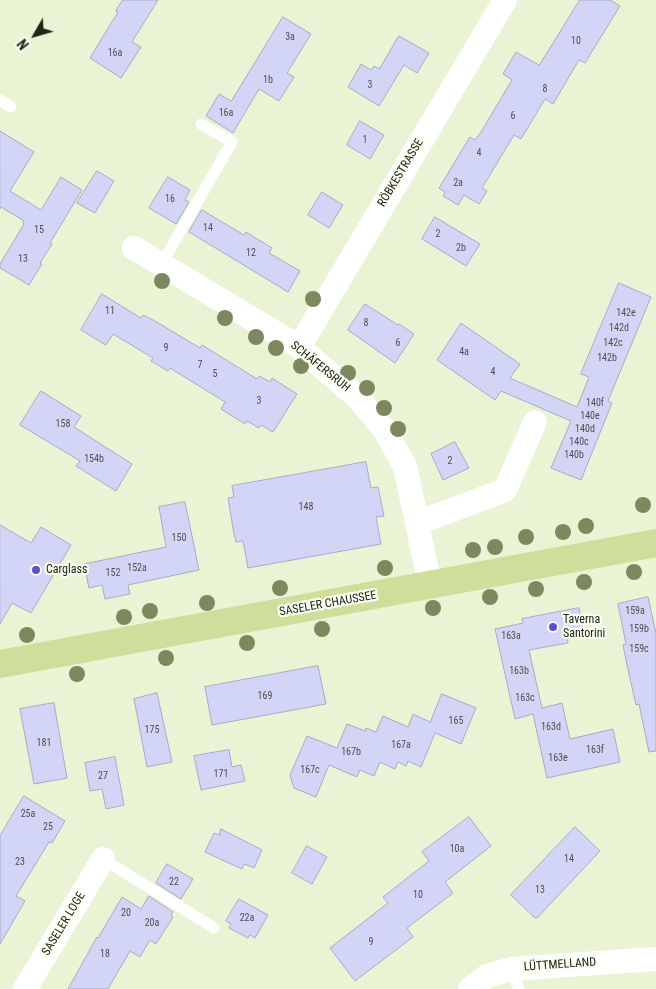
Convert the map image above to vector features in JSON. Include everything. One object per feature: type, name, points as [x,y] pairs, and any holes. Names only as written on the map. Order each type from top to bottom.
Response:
[{"type":"main road","name":"SASELER CHAUSSEE","points":[[0,664],[656,543]]},
{"type":"street","name":"RÖBKESTRASSE","points":[[299,347],[505,0]]},
{"type":"street","name":"SCHÄFERSRUH","points":[[134,248],[299,347],[358,398],[384,430],[406,466],[430,585]]},
{"type":"street","points":[[418,523],[505,490],[535,422]]},
{"type":"street","name":"SASELER LOGE","points":[[25,989],[103,859]]},
{"type":"street","name":"LÜTTMELLAND","points":[[470,989],[487,976],[515,979],[656,959]]},
{"type":"lane","points":[[0,100],[11,107]]},
{"type":"lane","points":[[161,265],[232,142],[201,124]]},
{"type":"lane","points":[[103,859],[214,928]]},
{"type":"building","points":[[123,0],[158,0],[132,42],[141,47],[121,78],[90,58],[118,12],[116,11]]},
{"type":"building","points":[[580,0],[610,0],[620,6],[585,63],[579,60],[553,104],[545,99],[521,139],[514,135],[482,188],[487,191],[479,204],[464,195],[458,205],[443,196],[445,192],[439,188],[470,137],[475,140],[481,132],[512,80],[503,74],[516,52],[539,65]]},
{"type":"building","points":[[283,17],[311,34],[287,73],[294,77],[279,101],[259,89],[233,133],[206,116],[219,94],[231,101]]},
{"type":"building","points":[[399,36],[429,53],[417,73],[404,65],[379,106],[348,87],[361,64],[371,70],[374,66],[379,69]]},
{"type":"building","points":[[360,121],[384,135],[370,159],[347,145]]},
{"type":"building","points":[[0,131],[34,152],[10,191],[41,210],[61,177],[82,190],[50,243],[52,244],[29,285],[0,268],[0,264],[24,221],[1,207],[0,209]]},
{"type":"building","points":[[97,171],[114,181],[95,213],[77,203]]},
{"type":"building","points":[[168,177],[190,190],[185,200],[189,202],[176,224],[149,208]]},
{"type":"building","points":[[322,192],[343,205],[329,228],[308,215]]},
{"type":"building","points":[[202,210],[244,235],[246,232],[272,248],[269,253],[300,271],[288,292],[189,232]]},
{"type":"building","points":[[435,217],[480,244],[466,266],[422,239]]},
{"type":"building","points":[[619,283],[651,297],[608,401],[612,403],[581,480],[551,468],[571,421],[501,391],[495,400],[437,360],[461,323],[520,364],[510,378],[577,407],[589,377],[581,374]]},
{"type":"building","points":[[102,294],[141,318],[143,315],[155,321],[200,348],[202,345],[257,379],[259,376],[270,382],[272,378],[297,394],[273,432],[261,425],[259,428],[247,421],[245,424],[221,409],[225,402],[170,368],[168,371],[151,361],[153,358],[113,334],[106,345],[81,330]]},
{"type":"building","points":[[365,304],[414,334],[395,363],[348,330]]},
{"type":"building","points":[[41,391],[81,416],[74,427],[132,464],[116,491],[76,466],[80,461],[20,425]]},
{"type":"building","points":[[455,442],[469,468],[443,480],[431,454]]},
{"type":"building","points":[[366,462],[371,488],[378,487],[384,516],[376,517],[381,544],[248,568],[243,541],[236,542],[234,534],[228,498],[234,497],[232,486]]},
{"type":"building","points":[[185,502],[199,570],[128,585],[130,594],[105,599],[102,585],[89,588],[84,564],[166,547],[159,507]]},
{"type":"building","name":"Carglass","points":[[0,525],[31,543],[41,527],[71,545],[31,613],[12,603],[0,624]]},
{"type":"building","points":[[648,597],[656,633],[656,751],[649,752],[639,704],[636,705],[627,665],[623,645],[626,644],[618,604]]},
{"type":"building","points":[[579,608],[583,632],[567,635],[568,643],[529,650],[542,708],[562,703],[570,739],[613,729],[620,762],[547,778],[533,714],[515,719],[495,629],[523,623],[522,619]]},
{"type":"building","points":[[318,666],[326,704],[212,725],[205,687]]},
{"type":"building","points":[[157,693],[172,762],[147,767],[134,699]]},
{"type":"building","points":[[442,694],[476,708],[461,744],[435,733],[421,767],[408,761],[406,766],[398,762],[395,769],[380,762],[374,776],[360,770],[357,777],[329,765],[316,797],[294,788],[290,775],[307,736],[337,748],[347,724],[365,731],[366,728],[376,732],[383,716],[408,727],[413,714],[430,722]]},
{"type":"building","points":[[54,703],[67,778],[34,784],[20,709]]},
{"type":"building","points":[[229,750],[232,767],[241,765],[245,781],[201,790],[194,756]]},
{"type":"building","points":[[115,757],[124,805],[106,809],[102,789],[90,791],[85,763]]},
{"type":"building","points":[[24,796],[65,821],[52,843],[49,842],[16,896],[25,901],[0,944],[0,836]]},
{"type":"building","points":[[469,817],[491,846],[445,882],[453,893],[407,928],[413,937],[355,981],[330,948],[388,903],[383,897],[429,861],[422,852]]},
{"type":"building","points":[[575,827],[600,851],[535,918],[511,895]]},
{"type":"building","points":[[221,829],[262,850],[254,868],[244,864],[242,869],[205,852],[214,833],[219,835]]},
{"type":"building","points":[[307,846],[327,857],[312,884],[292,873]]},
{"type":"building","points":[[167,864],[193,879],[181,899],[156,883]]},
{"type":"building","points":[[149,896],[173,912],[171,916],[173,917],[156,944],[150,940],[140,957],[130,951],[108,989],[68,989],[122,897],[141,909]]},
{"type":"building","points":[[239,899],[268,915],[255,938],[250,935],[248,938],[229,928],[231,924],[226,921]]},
{"type":"place","name":"Carglass","points":[[36,570]]},
{"type":"place","name":"Taverna Santorini","points":[[553,627]]}]
